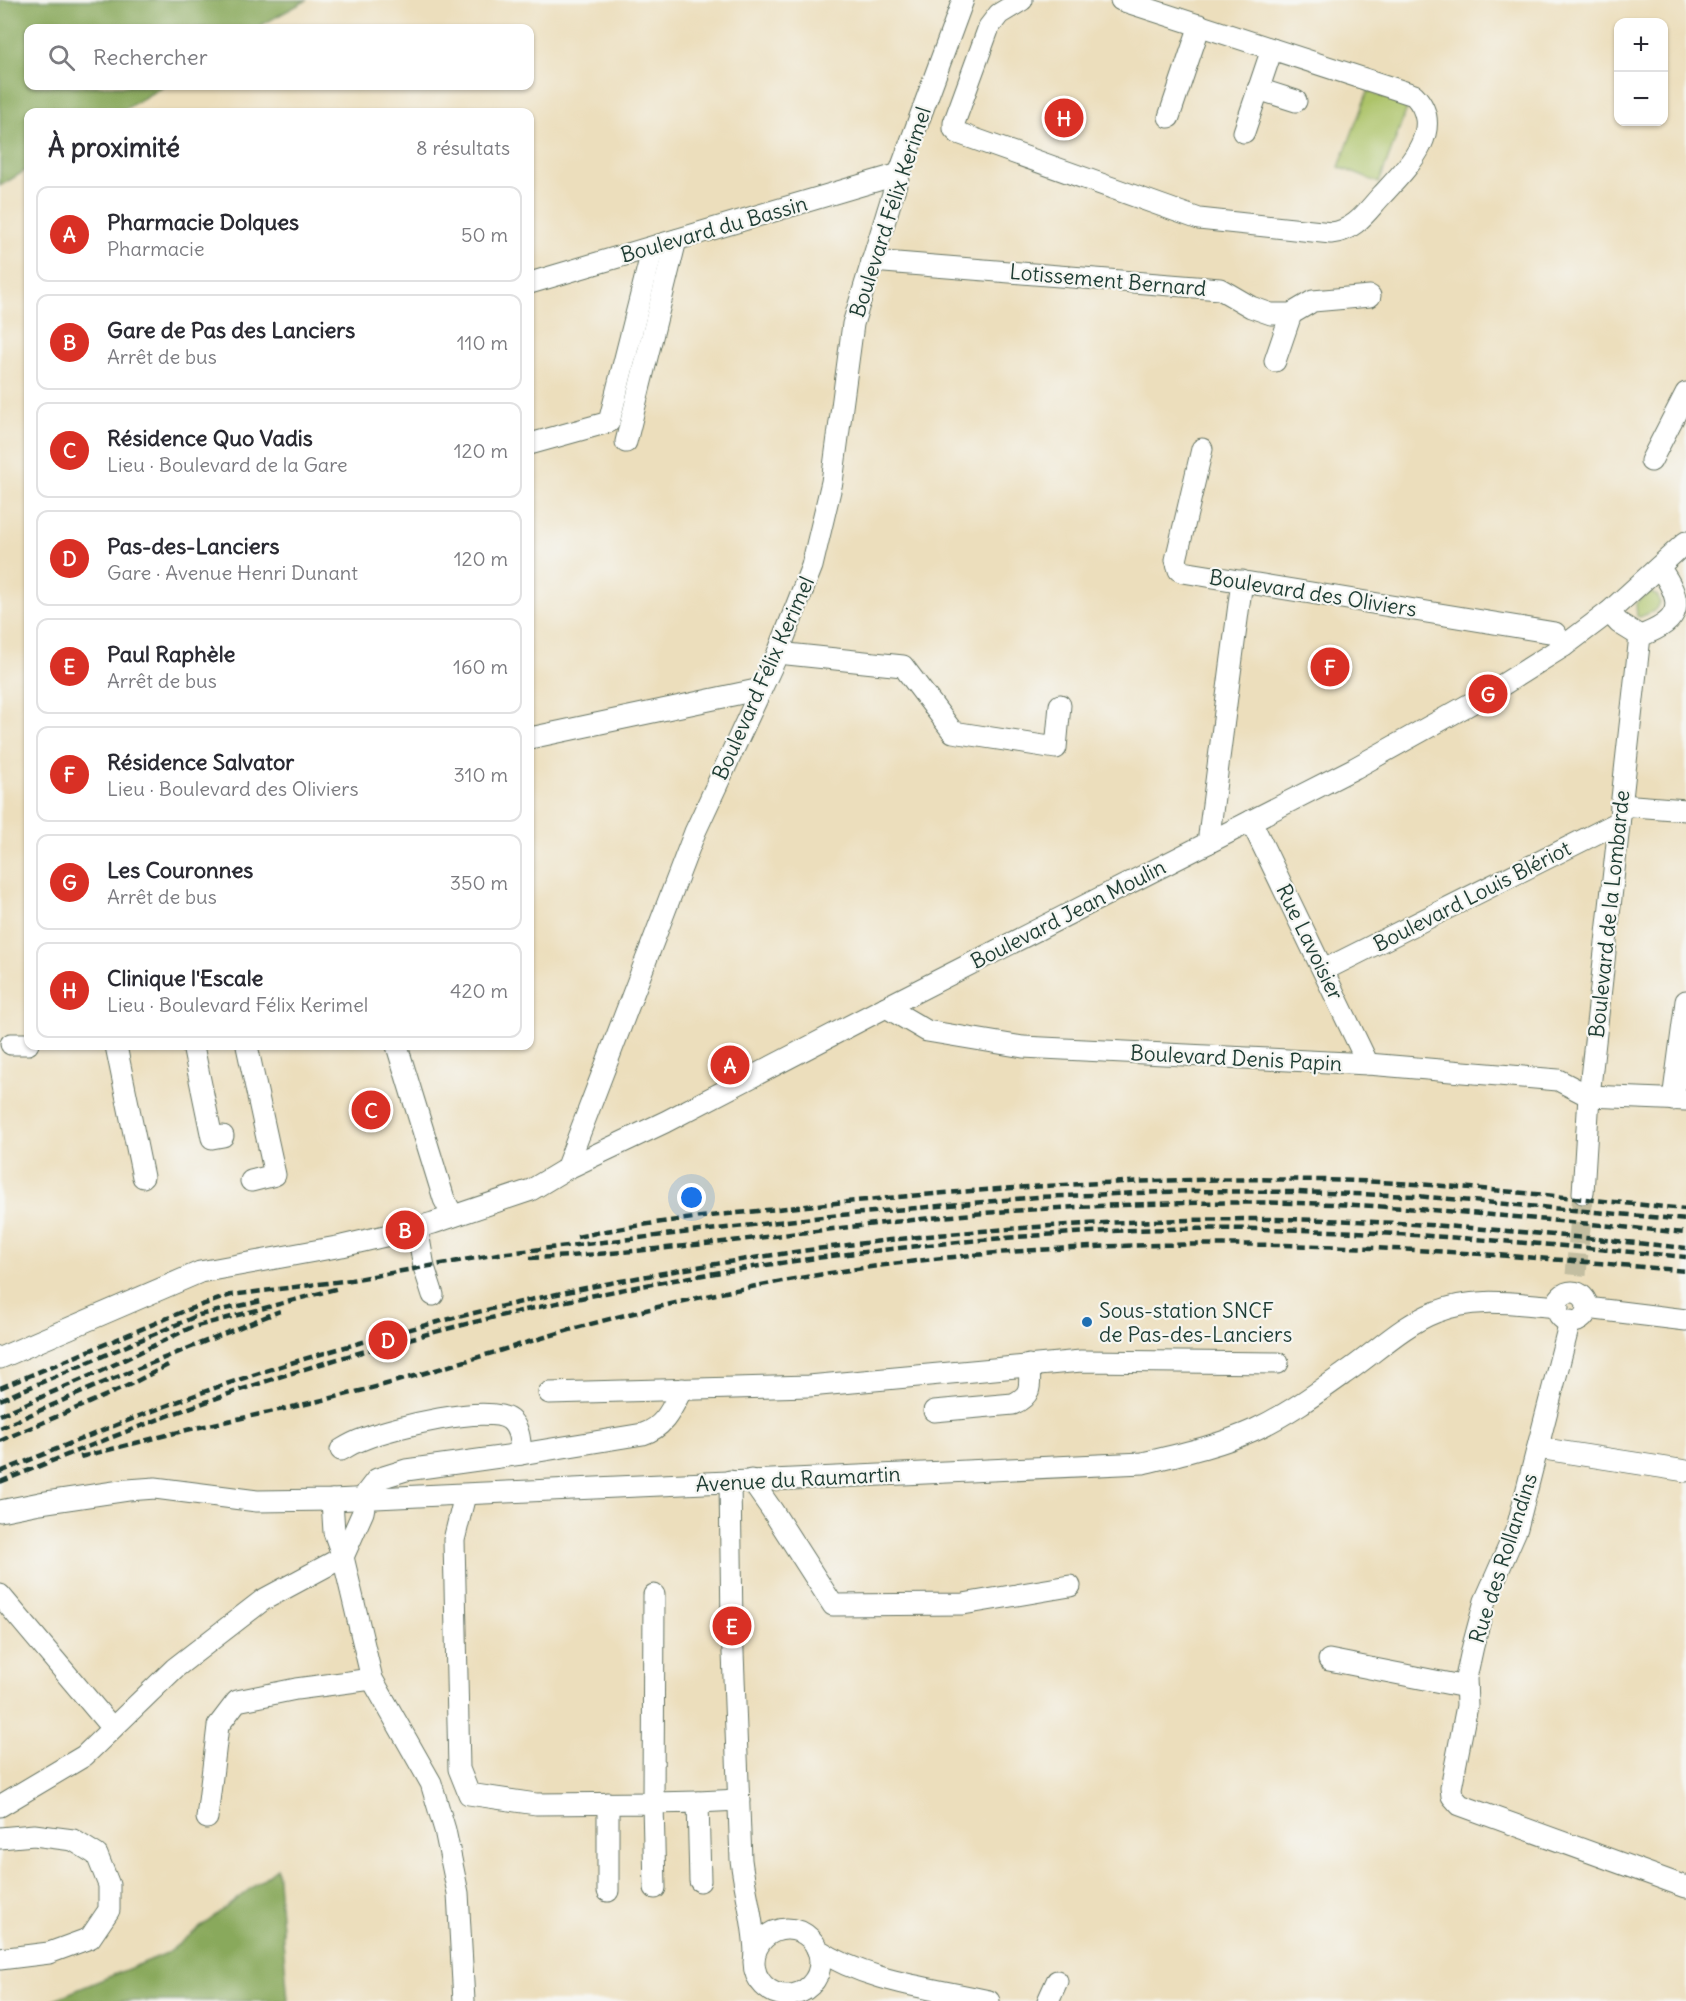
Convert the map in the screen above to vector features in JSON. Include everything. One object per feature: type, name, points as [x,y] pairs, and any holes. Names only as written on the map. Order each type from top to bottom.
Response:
[{"type":"street","points":[[1022,0],[999,14],[989,27],[954,123],[954,129],[958,133],[1206,221],[1331,233],[1353,226],[1410,165],[1423,142],[1426,115],[1422,103],[1414,95],[1121,0]]},
{"type":"street","points":[[960,8],[989,27]]},
{"type":"street","name":"Boulevard Félix Kerimel","points":[[566,1169],[695,832],[778,653],[812,566],[832,482],[853,324],[899,174],[960,8]]},
{"type":"street","points":[[1169,117],[1200,25]]},
{"type":"street","points":[[1244,132],[1272,49]]},
{"type":"street","points":[[1258,89],[1296,101]]},
{"type":"street","name":"Boulevard du Bassin","points":[[534,282],[899,174]]},
{"type":"street","points":[[626,442],[676,240]]},
{"type":"street","points":[[534,443],[609,422],[653,247]]},
{"type":"street","name":"Lotissement Bernard","points":[[872,261],[1220,289],[1251,307],[1271,314],[1291,314]]},
{"type":"street","points":[[1275,361],[1291,314],[1313,301],[1370,296]]},
{"type":"street","points":[[1651,461],[1686,393]]},
{"type":"street","name":"Boulevard des Oliviers","points":[[1202,449],[1176,560],[1176,565],[1183,572],[1555,633],[1564,646]]},
{"type":"street","name":"Boulevard Jean Moulin","points":[[0,1358],[200,1272],[342,1246],[417,1227],[531,1190],[566,1169],[665,1122],[1355,768],[1488,694],[1564,646],[1609,612],[1686,542]]},
{"type":"street","points":[[1609,612],[1618,623],[1640,636],[1666,624],[1681,596],[1659,567]]},
{"type":"street","points":[[1208,843],[1242,581]]},
{"type":"street","name":"Boulevard de la Lombarde","points":[[1583,1193],[1589,1096],[1640,636]]},
{"type":"street","points":[[778,653],[903,666],[953,732],[1056,748],[1060,705]]},
{"type":"street","points":[[534,737],[761,689]]},
{"type":"street","points":[[1620,814],[1686,810]]},
{"type":"street","name":"Boulevard Louis Blériot","points":[[1324,970],[1620,814]]},
{"type":"street","name":"Rue Lavoisier","points":[[1251,821],[1368,1064]]},
{"type":"street","points":[[1589,1096],[1679,1100],[1686,1001]]},
{"type":"street","name":"Boulevard Denis Papin","points":[[886,1007],[927,1031],[1023,1047],[1368,1064],[1558,1080],[1589,1096]]},
{"type":"street","points":[[117,1050],[143,1177]]},
{"type":"street","points":[[194,1050],[212,1138],[223,1136]]},
{"type":"street","points":[[249,1050],[275,1175],[251,1181]]},
{"type":"street","points":[[398,1050],[444,1199],[453,1216]]},
{"type":"street","points":[[417,1227],[424,1267],[433,1295]]},
{"type":"street","points":[[1564,1314],[1580,1320],[1579,1292],[1686,1320]]},
{"type":"street","name":"Avenue du Raumartin","points":[[0,1511],[95,1495],[155,1488],[257,1501],[332,1500],[1153,1461],[1183,1454],[1256,1429],[1297,1406],[1396,1334],[1436,1312],[1474,1302],[1564,1314]]},
{"type":"street","name":"Rue des Rollandins","points":[[1564,1314],[1538,1448],[1517,1528],[1485,1601],[1471,1657],[1466,1687],[1467,1706],[1451,1788],[1452,1796],[1460,1805],[1686,1887]]},
{"type":"street","points":[[549,1393],[809,1386],[1081,1361],[1278,1363]]},
{"type":"street","points":[[934,1411],[1013,1404],[1023,1400],[1030,1385],[1029,1365]]},
{"type":"street","points":[[0,1806],[84,1756],[175,1668],[263,1600],[343,1557],[363,1512],[365,1499],[372,1483],[384,1476],[406,1470],[521,1454],[654,1431],[666,1419],[682,1389]]},
{"type":"street","points":[[341,1450],[366,1437],[384,1432],[450,1417],[491,1414],[510,1420],[519,1434],[521,1454]]},
{"type":"street","points":[[1538,1448],[1686,1471]]},
{"type":"street","points":[[740,1481],[772,1510],[833,1605],[963,1604],[1070,1586]]},
{"type":"street","points":[[740,1481],[739,1800],[741,1860],[754,1931],[757,2001]]},
{"type":"street","points":[[465,1495],[454,1540],[454,1552],[459,1769],[470,1794],[536,1804],[739,1800]]},
{"type":"street","points":[[332,1500],[334,1532],[343,1557],[372,1679],[431,1783],[446,1830],[458,1893],[464,2001]]},
{"type":"street","points":[[0,1595],[107,1733]]},
{"type":"street","points":[[654,1595],[655,1888]]},
{"type":"street","points":[[1329,1660],[1466,1687]]},
{"type":"street","points":[[207,1818],[218,1726],[237,1701],[296,1689],[372,1679]]},
{"type":"street","points":[[698,1802],[700,1881]]},
{"type":"street","points":[[608,1803],[608,1891]]},
{"type":"street","points":[[0,1838],[34,1834],[74,1840],[97,1855],[109,1885],[109,1910],[90,1938],[49,1953],[0,1959]]},
{"type":"street","points":[[748,1904],[768,1920],[785,1929],[805,1934],[818,1949],[839,1963],[862,1972],[989,2001]]},
{"type":"street","points":[[785,1929],[766,1936],[760,1943],[756,1963],[760,1982],[784,1998],[799,1993],[815,1980],[837,1974],[862,1972]]},
{"type":"street","points":[[815,1980],[820,1959],[818,1949]]},
{"type":"street","points":[[1048,2001],[1057,1981]]},
{"type":"green space","points":[[0,0],[307,0],[263,24],[24,24],[24,90],[157,90],[127,108],[24,108],[24,171],[0,186]]},
{"type":"green space","points":[[1368,91],[1408,106],[1379,183],[1339,167]]},
{"type":"green space","points":[[1649,592],[1658,596],[1660,603],[1654,611],[1640,617],[1637,616],[1636,603]]},
{"type":"green space","points":[[277,1868],[288,2001],[50,2001],[167,1953]]},
{"type":"tunnel","points":[[1576,1275],[1583,1193]]},
{"type":"railway","points":[[577,1237],[669,1221],[826,1204],[1025,1187],[1157,1181],[1290,1180],[1398,1183],[1686,1209]]},
{"type":"railway","points":[[0,1388],[187,1310],[231,1295],[351,1280],[498,1254],[840,1215],[1038,1197],[1190,1191],[1416,1196],[1686,1220]]},
{"type":"railway","points":[[530,1258],[658,1249],[977,1214],[1080,1207],[1198,1203],[1316,1203],[1686,1233]]},
{"type":"railway","points":[[0,1472],[217,1387],[411,1329],[532,1300],[654,1275],[776,1255],[900,1239],[1023,1228],[1148,1221],[1272,1219],[1427,1225],[1686,1248]]},
{"type":"railway","points":[[0,1482],[181,1411],[367,1350],[520,1311],[597,1295],[675,1280],[831,1256],[1038,1235],[1168,1229],[1233,1229],[1428,1236],[1686,1257]]},
{"type":"railway","points":[[80,1457],[359,1391],[587,1325],[671,1304],[798,1278],[925,1260],[1020,1251],[1211,1244],[1401,1249],[1686,1271]]},
{"type":"railway","points":[[0,1415],[101,1371],[190,1328],[339,1288]]},
{"type":"railway","points":[[0,1400],[199,1315],[261,1301]]},
{"type":"railway","points":[[0,1428],[105,1382],[280,1311]]},
{"type":"railway","points":[[0,1441],[123,1388],[172,1363]]},
{"type":"place","name":"Clinique l'Escale","points":[[1064,118]]},
{"type":"place","name":"Résidence Salvator","points":[[1330,667]]},
{"type":"place","name":"Les Couronnes","points":[[1488,694]]},
{"type":"place","name":"Pharmacie Dolques","points":[[730,1065]]},
{"type":"place","name":"Résidence Quo Vadis","points":[[371,1110]]},
{"type":"place","name":"Gare de Pas des Lanciers","points":[[405,1230]]},
{"type":"place","name":"Sous-station SNCF de Pas-des-Lanciers","points":[[1087,1322]]},
{"type":"place","name":"Pas-des-Lanciers","points":[[388,1340]]},
{"type":"place","name":"Paul Raphèle","points":[[732,1626]]}]
